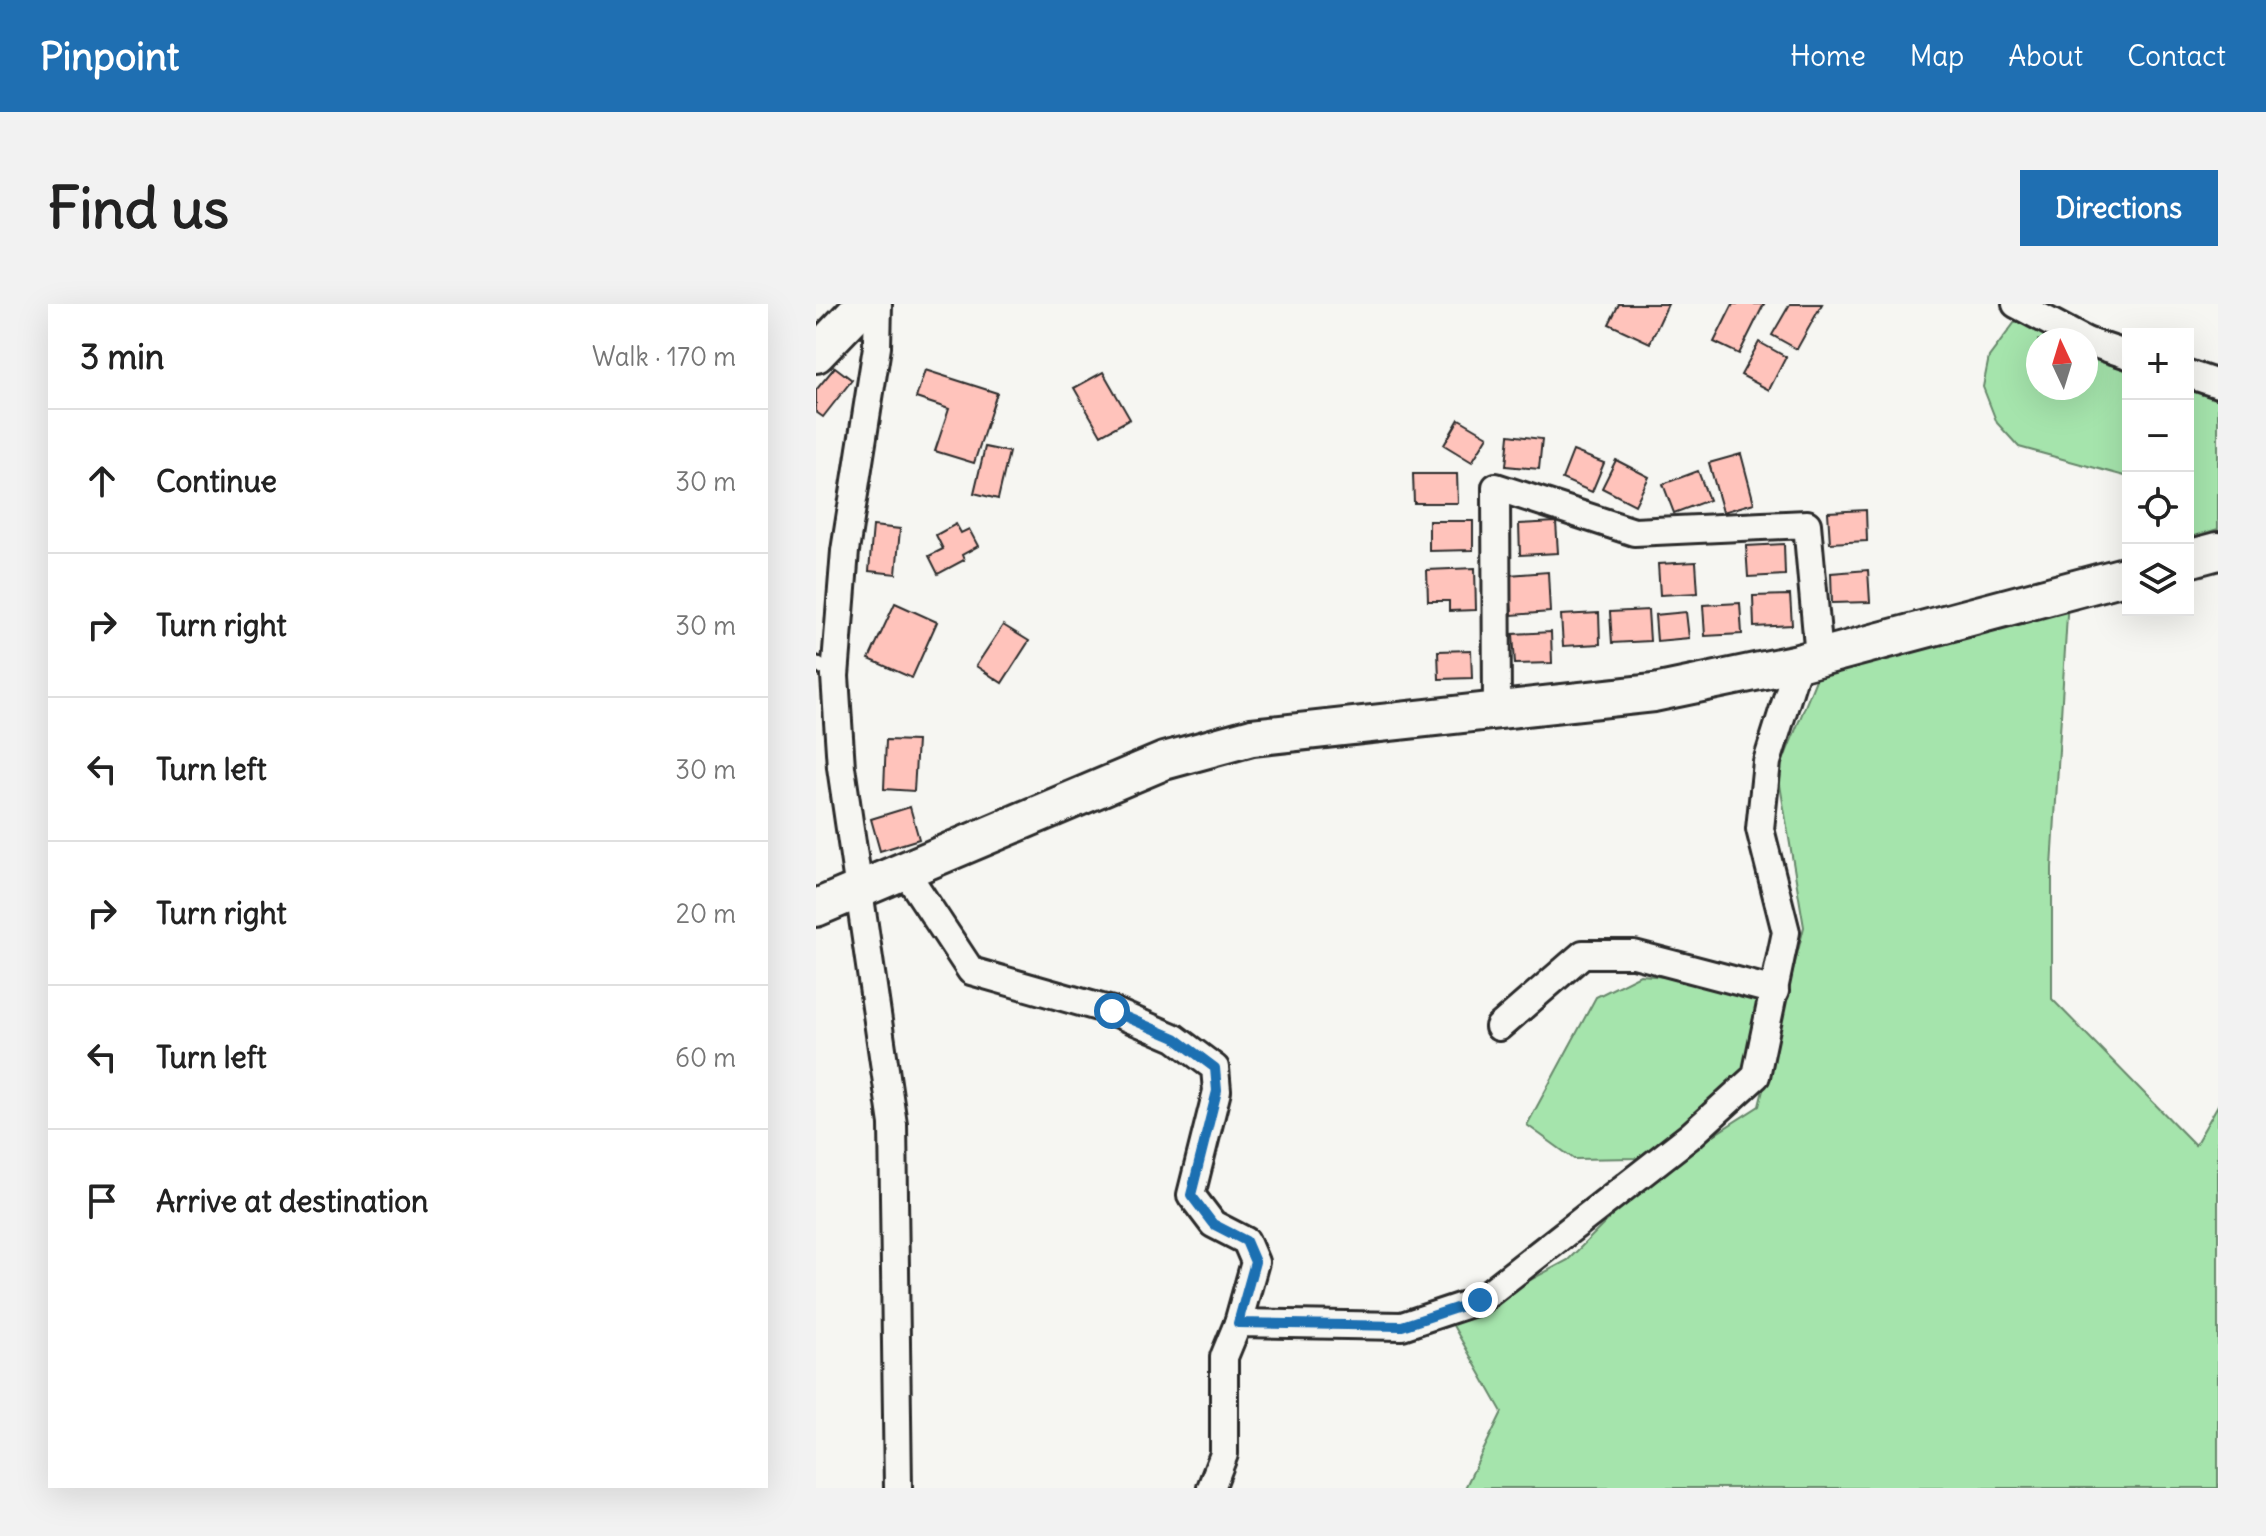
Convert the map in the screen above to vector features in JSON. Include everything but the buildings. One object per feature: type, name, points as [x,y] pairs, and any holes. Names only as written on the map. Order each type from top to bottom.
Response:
[{"type":"street","points":[[816,354],[864,304]]},
{"type":"street","points":[[878,304],[877,347],[826,670],[893,1124],[898,1488]]},
{"type":"street","points":[[2016,304],[2062,328]]},
{"type":"street","points":[[2098,345],[2122,353]]},
{"type":"street","points":[[2194,376],[2218,384]]},
{"type":"street","points":[[1238,1323],[1402,1326],[1480,1300],[1690,1136],[1756,1076],[1786,932],[1760,829],[1767,762],[1808,660],[1807,524],[1634,532],[1496,487],[1497,709]]},
{"type":"street","points":[[2194,557],[2218,551]]},
{"type":"street","points":[[816,908],[1164,761],[1252,737],[1654,693],[1808,660],[2122,577]]},
{"type":"street","points":[[905,871],[971,971],[1112,1011],[1175,1038],[1215,1068],[1217,1091],[1191,1195],[1213,1224],[1246,1241],[1255,1262],[1238,1323],[1224,1357],[1224,1454],[1211,1488]]},
{"type":"street","points":[[1499,1027],[1583,954],[1634,954],[1775,991]]},
{"type":"green space","points":[[2018,318],[2039,328],[2026,328],[2026,400],[2098,400],[2098,354],[2122,363],[2122,475],[2019,447],[1997,423],[1983,387],[1989,357]]},
{"type":"green space","points":[[2194,389],[2218,398],[2218,529],[2194,536]]},
{"type":"green space","points":[[2068,598],[2052,868],[2052,999],[2195,1145],[2218,1105],[2218,1488],[1465,1488],[1502,1412],[1451,1322],[1568,1260],[1656,1172],[1759,1106],[1804,927],[1778,773],[1819,672]]},
{"type":"green space","points":[[1640,975],[1695,979],[1764,994],[1760,1061],[1708,1114],[1637,1158],[1574,1159],[1527,1125],[1596,997]]},
{"type":"route","points":[[1112,1011],[1175,1038],[1215,1068],[1217,1091],[1191,1195],[1213,1224],[1246,1241],[1255,1262],[1238,1323],[1402,1326],[1480,1300]]}]
